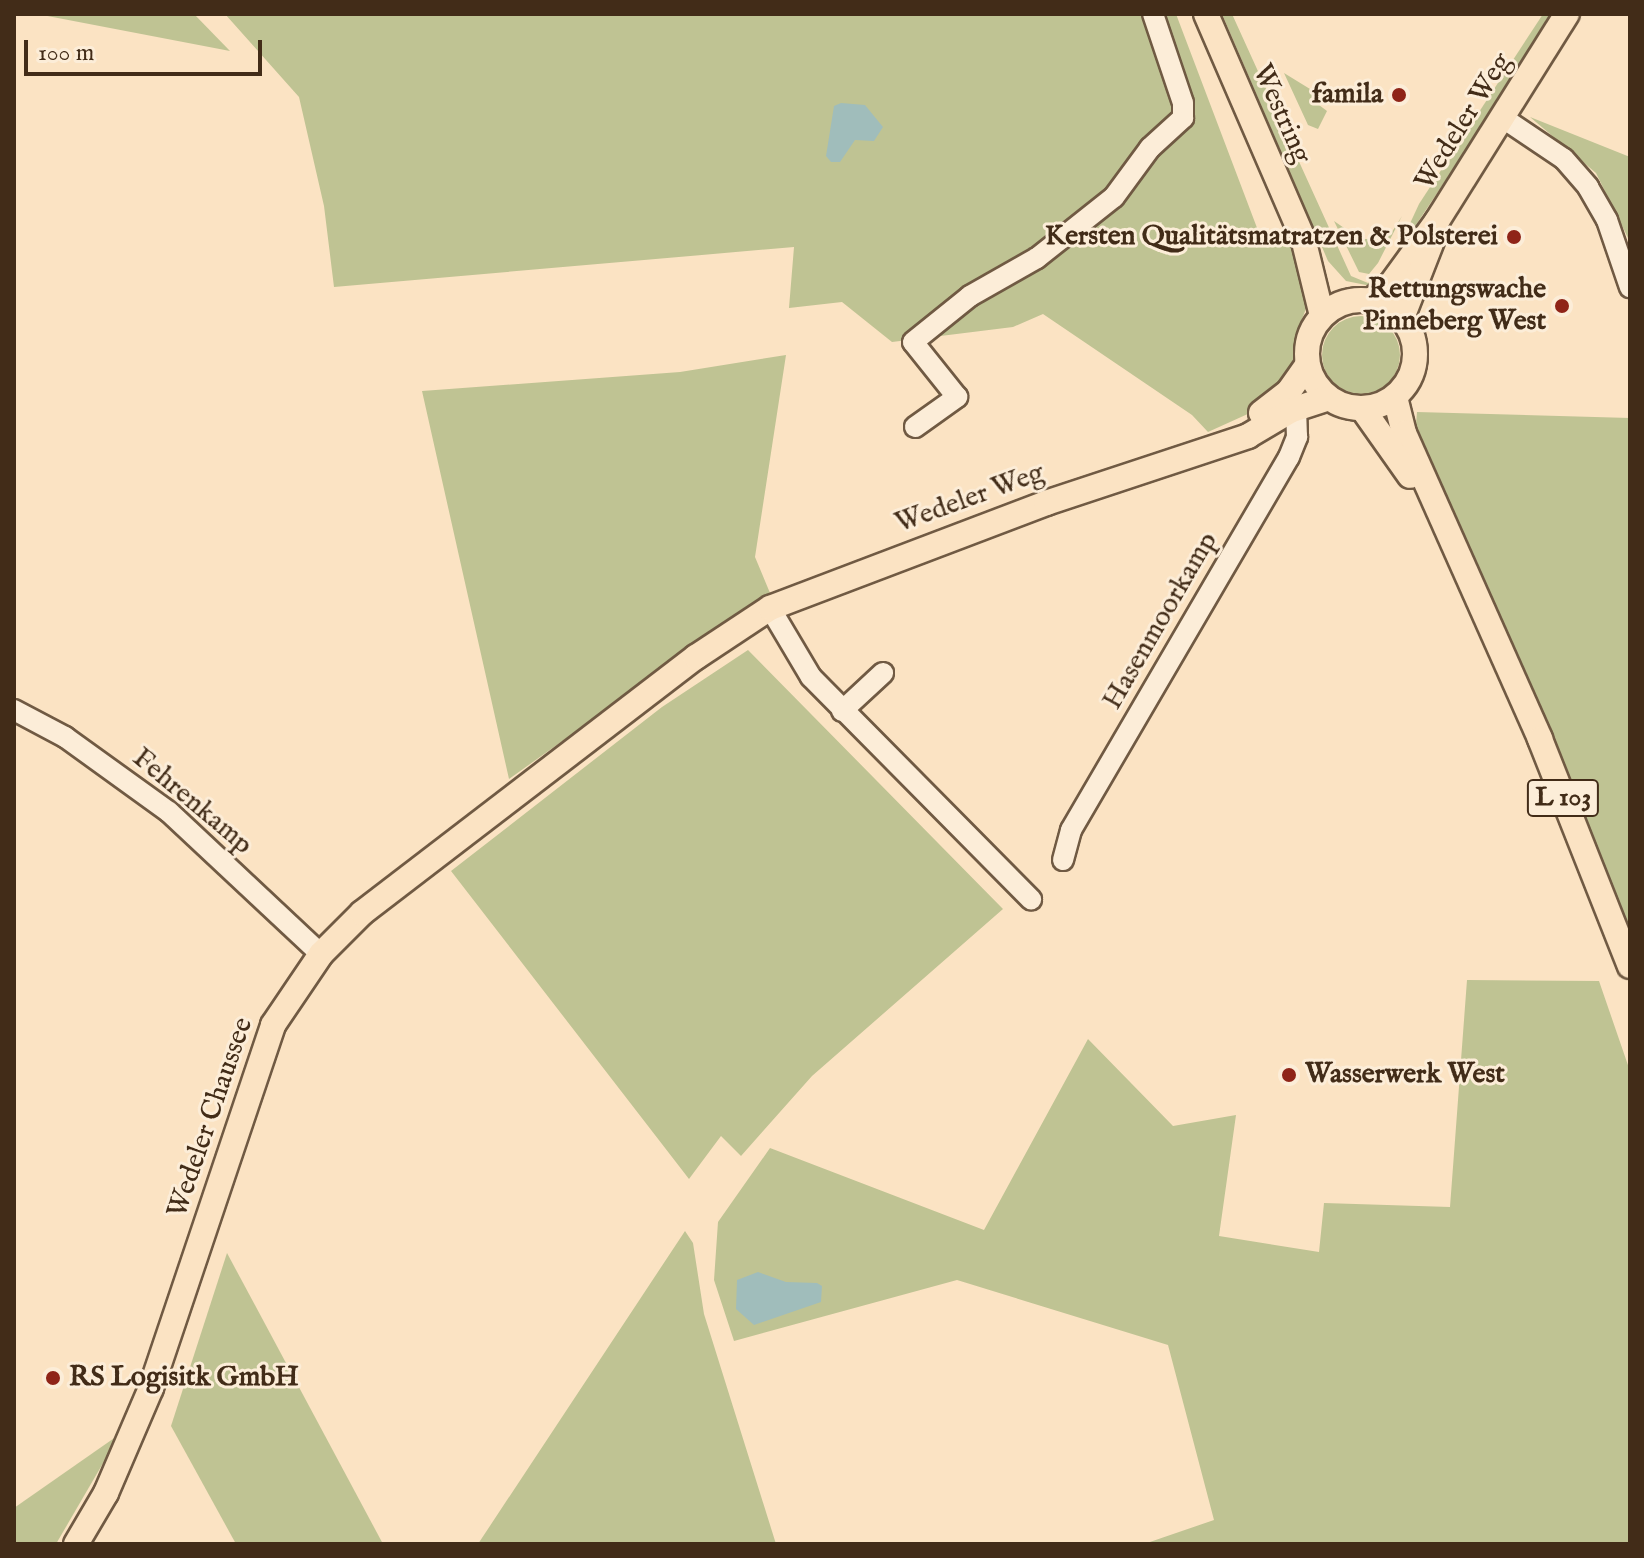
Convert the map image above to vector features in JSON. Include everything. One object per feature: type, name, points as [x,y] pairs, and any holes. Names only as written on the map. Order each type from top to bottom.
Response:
[{"type":"main road","name":"Westring","points":[[1206,14],[1303,238],[1322,316]]},
{"type":"main road","name":"Wedeler Weg","points":[[1362,300],[1391,284],[1437,221],[1567,14]]},
{"type":"main road","name":"Wedeler Weg","points":[[1402,318],[1434,244],[1437,221]]},
{"type":"main road","name":"Westring","points":[[1303,238],[1362,300]]},
{"type":"main road","points":[[1362,300],[1402,318],[1411,333],[1415,359],[1407,384],[1395,397],[1362,408],[1328,398],[1307,365],[1312,330],[1322,316],[1362,300]]},
{"type":"main road","name":"Wedeler Weg","points":[[1216,443],[1272,407],[1307,365]]},
{"type":"main road","name":"L 103","points":[[1395,397],[1404,433],[1540,739],[1630,966]]},
{"type":"main road","name":"Wedeler Weg","points":[[760,615],[847,575],[1216,443],[1248,436],[1296,408],[1328,398]]},
{"type":"main road","name":"L 103","points":[[1362,408],[1445,528]]},
{"type":"main road","name":"Wedeler Chaussee","points":[[76,1544],[106,1493],[151,1388],[273,1025],[321,954],[407,877],[760,615]]},
{"type":"street","points":[[915,427],[957,397],[913,342],[970,296],[1037,258],[1114,197],[1150,148],[1183,118],[1180,93],[1153,14]]},
{"type":"street","points":[[1503,118],[1564,159],[1588,187],[1607,220],[1630,287]]},
{"type":"street","name":"Hasenmoorkamp","points":[[1063,860],[1071,830],[1289,457],[1297,437],[1296,408]]},
{"type":"street","points":[[760,615],[842,711],[1031,899]]},
{"type":"street","points":[[842,711],[883,673]]},
{"type":"street","name":"Fehrenkamp","points":[[14,710],[65,737],[169,812],[321,954]]},
{"type":"green space","points":[[37,14],[194,14],[230,51]]},
{"type":"green space","points":[[225,14],[1176,14],[1262,241],[1285,231],[1305,273],[1309,301],[1297,332],[1294,365],[1261,408],[1208,432],[1192,415],[1043,314],[1013,327],[892,342],[842,302],[789,308],[794,247],[334,287],[324,206],[299,97]]},
{"type":"green space","points":[[1222,14],[1232,14],[1351,276],[1368,283],[1390,270],[1371,286],[1346,281],[1328,261]]},
{"type":"green space","points":[[1543,14],[1556,14],[1394,258],[1419,204]]},
{"type":"green space","points":[[1284,73],[1323,97],[1319,105],[1327,111],[1318,129],[1308,125]]},
{"type":"green space","points":[[1530,117],[1630,157],[1630,242],[1596,173]]},
{"type":"green space","points":[[1402,216],[1378,263],[1369,274],[1359,272],[1334,221],[1360,239],[1376,239],[1390,235]]},
{"type":"green space","points":[[1361,316],[1376,319],[1389,327],[1397,340],[1400,355],[1397,370],[1389,383],[1376,391],[1361,394],[1346,391],[1333,383],[1325,370],[1322,355],[1325,340],[1333,327],[1346,319]]},
{"type":"green space","points":[[786,355],[755,557],[770,593],[509,779],[422,391],[680,372]]},
{"type":"green space","points":[[1417,412],[1630,418],[1630,933],[1415,436]]},
{"type":"green space","points":[[748,650],[1003,909],[812,1076],[741,1156],[721,1136],[689,1179],[451,871],[662,707]]},
{"type":"green space","points":[[1467,980],[1599,981],[1630,1071],[1630,1544],[1144,1544],[1214,1520],[1168,1345],[957,1280],[734,1341],[714,1280],[718,1222],[770,1148],[984,1230],[1088,1039],[1173,1126],[1236,1115],[1219,1236],[1319,1252],[1324,1203],[1450,1207]]},
{"type":"green space","points":[[685,1231],[693,1243],[704,1314],[776,1544],[478,1544]]},
{"type":"green space","points":[[227,1253],[383,1544],[236,1544],[171,1426]]},
{"type":"green space","points":[[120,1434],[56,1544],[14,1544],[14,1508]]},
{"type":"water","points":[[841,103],[865,105],[883,127],[874,141],[855,140],[840,162],[831,162],[826,156],[834,106]]},
{"type":"water","points":[[758,1272],[786,1282],[817,1283],[822,1286],[821,1302],[754,1325],[736,1309],[737,1280]]},
{"type":"place","name":"famila","points":[[1399,95]]},
{"type":"place","name":"Kersten Qualitätsmatratzen & Polsterei","points":[[1514,237]]},
{"type":"place","name":"Rettungswache Pinneberg West","points":[[1562,306]]},
{"type":"place","name":"Wasserwerk West","points":[[1289,1075]]},
{"type":"place","name":"RS Logisitk GmbH","points":[[53,1378]]}]
